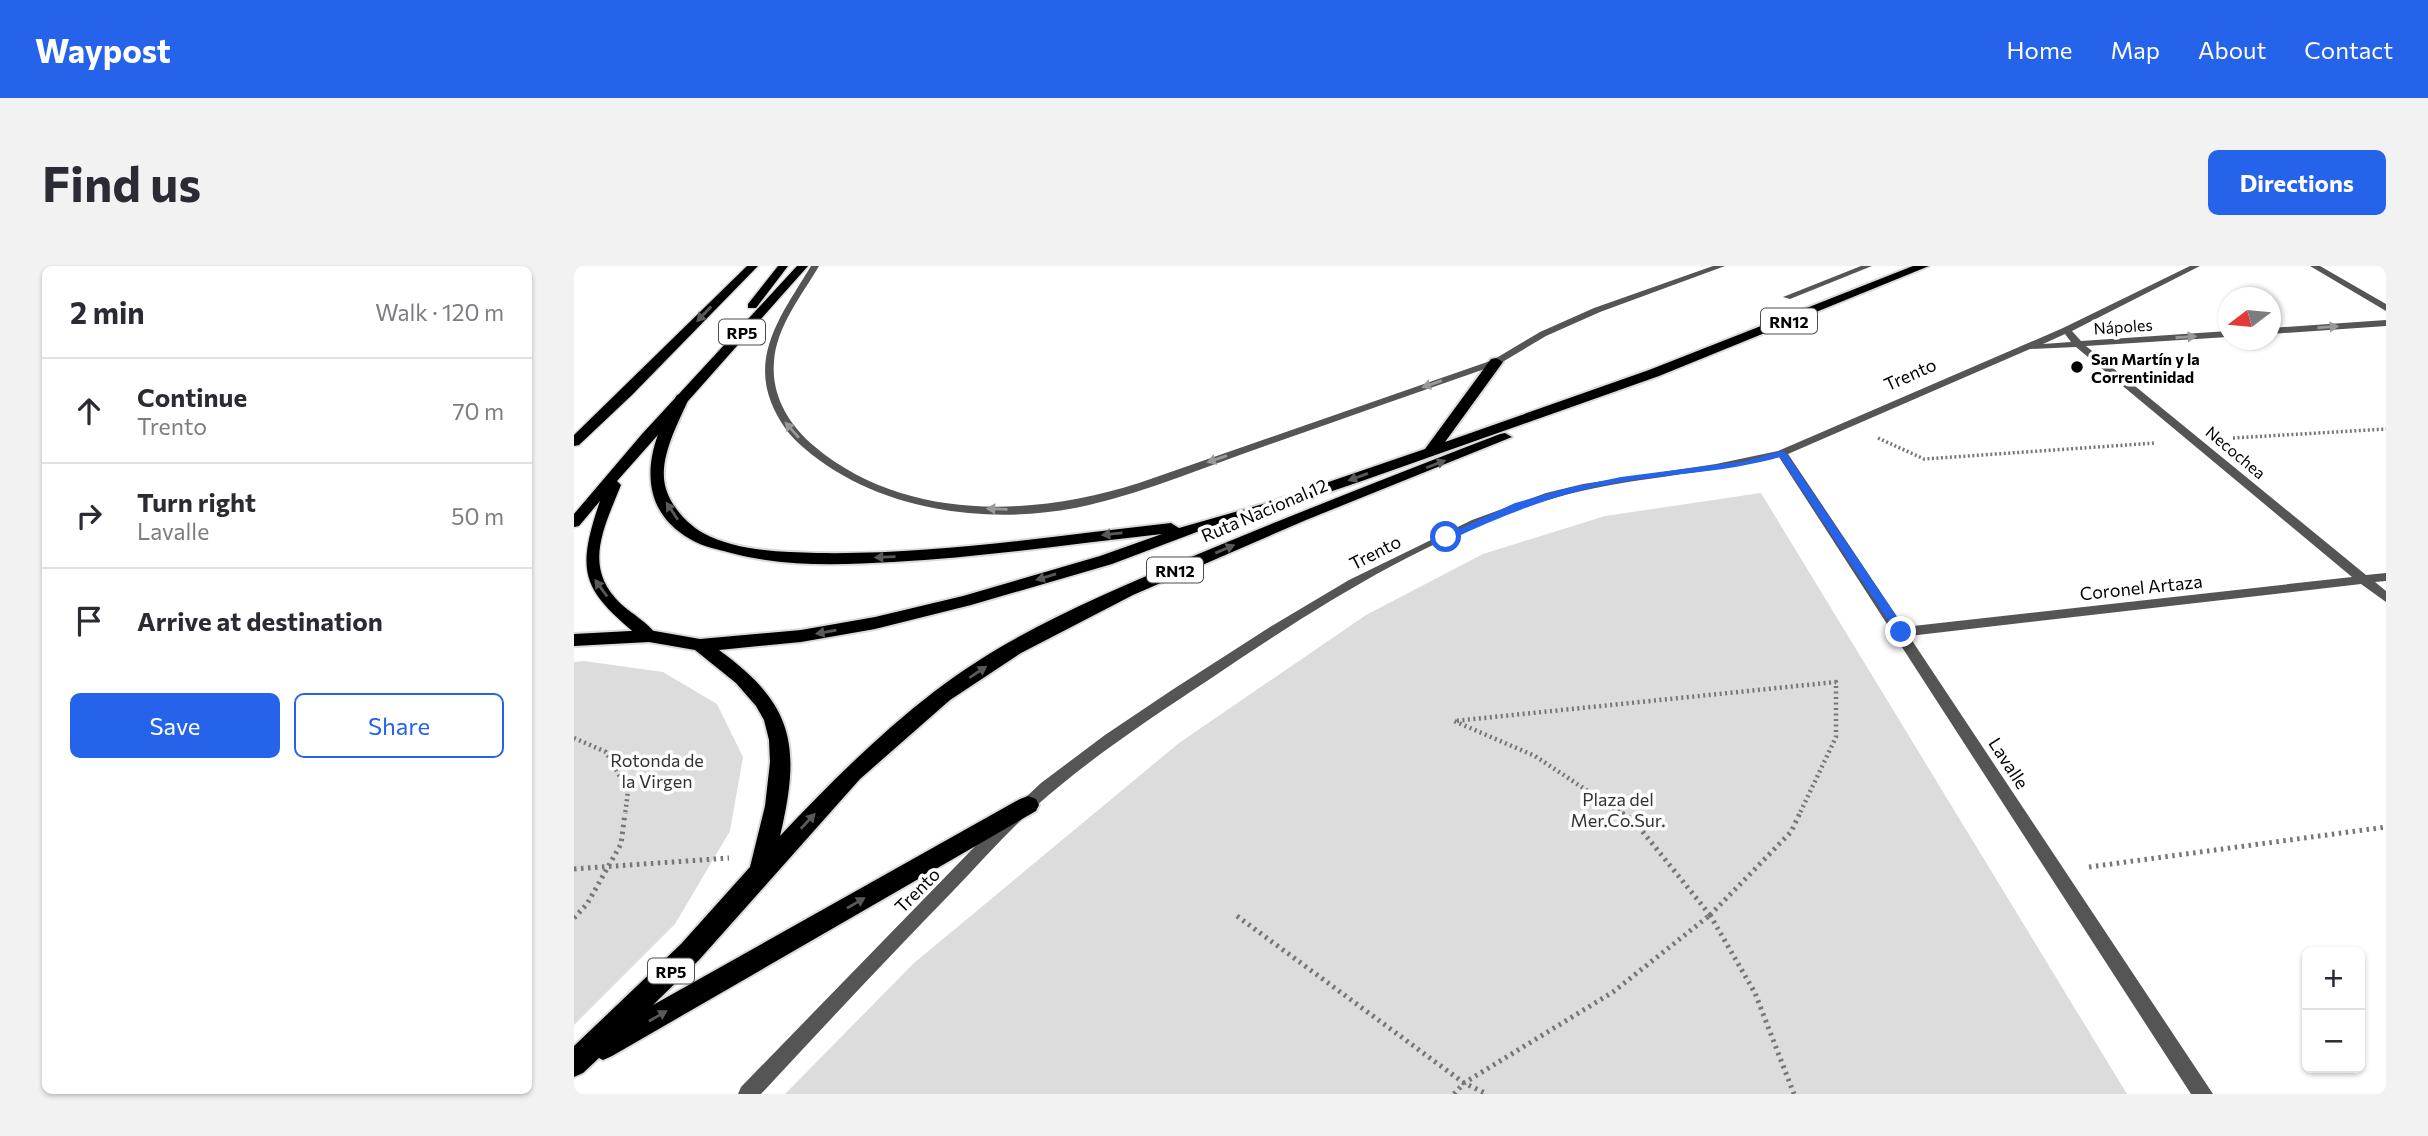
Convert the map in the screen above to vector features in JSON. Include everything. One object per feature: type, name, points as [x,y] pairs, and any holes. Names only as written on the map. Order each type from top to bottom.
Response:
[{"type":"highway","name":"Ruta Nacional 12","points":[[761,871],[853,773],[943,695],[1014,648],[1127,591],[1300,517],[1556,417],[1654,373],[1923,266]]},
{"type":"highway","points":[[1432,449],[1496,362]]},
{"type":"highway","name":"Ruta Nacional 12","points":[[700,645],[801,636],[875,623],[1043,578],[1204,524],[1276,505],[1654,373]]},
{"type":"highway","points":[[682,398],[659,454],[658,488],[674,517],[701,538],[751,553],[828,559],[931,556],[1204,524]]},
{"type":"highway","name":"RP5","points":[[574,640],[649,636],[700,645],[737,673],[765,703],[780,743],[778,793],[761,871],[690,953],[576,1063]]},
{"type":"highway","points":[[576,1063],[1027,805]]},
{"type":"main road","name":"RP5","points":[[682,398],[782,266]]},
{"type":"main road","name":"RP5","points":[[574,523],[682,398],[803,266]]},
{"type":"main road","points":[[574,442],[628,392],[749,267]]},
{"type":"main road","name":"RP5","points":[[620,469],[591,551],[592,575],[605,595],[649,636]]},
{"type":"street","points":[[815,266],[770,351],[771,390],[785,424],[813,453],[873,488],[938,506],[1018,510],[1086,502],[1143,485],[1496,362],[1543,334],[1598,310],[1721,266]]},
{"type":"street","points":[[1787,297],[1868,266]]},
{"type":"street","name":"Trento","points":[[748,1094],[846,989],[1027,805],[1139,718],[1283,622],[1446,537],[1519,505],[1621,479],[1745,464],[1782,453],[2020,347],[2066,330],[2196,266]]},
{"type":"street","points":[[2314,266],[2386,308]]},
{"type":"street","points":[[2281,330],[2386,323]]},
{"type":"street","name":"Necochea","points":[[2066,330],[2079,345],[2386,598]]},
{"type":"street","name":"Nápoles","points":[[2020,347],[2218,335]]},
{"type":"street","name":"Lavalle","points":[[1782,453],[2203,1094]]},
{"type":"street","name":"Coronel Artaza","points":[[1901,632],[2386,577]]},
{"type":"path","points":[[1846,424],[1924,459],[2386,429]]},
{"type":"path","points":[[1454,1094],[1464,1083],[1613,992],[1710,915],[1791,832],[1836,737],[1836,682],[1454,721],[1535,756],[1634,821],[1710,915],[1755,993],[1794,1094]]},
{"type":"path","points":[[574,738],[606,752],[628,791],[621,844],[587,904],[574,918]]},
{"type":"path","points":[[2056,871],[2386,827]]},
{"type":"path","points":[[574,869],[739,857],[761,871]]},
{"type":"path","points":[[1237,916],[1464,1083],[1487,1094]]},
{"type":"green space","name":"Plaza del Mer.Co.Sur.","points":[[1761,493],[2127,1094],[785,1094],[914,963],[1179,743],[1366,615],[1483,554],[1605,516]]},
{"type":"green space","name":"Rotonda de la Virgen","points":[[584,661],[663,672],[717,704],[743,757],[730,831],[675,924],[574,1025],[574,662]]},
{"type":"place","name":"San Martín y la Correntinidad","points":[[2077,367]]},
{"type":"route","points":[[1446,537],[1519,505],[1571,490],[1621,479],[1745,464],[1782,453],[1901,632]]}]
